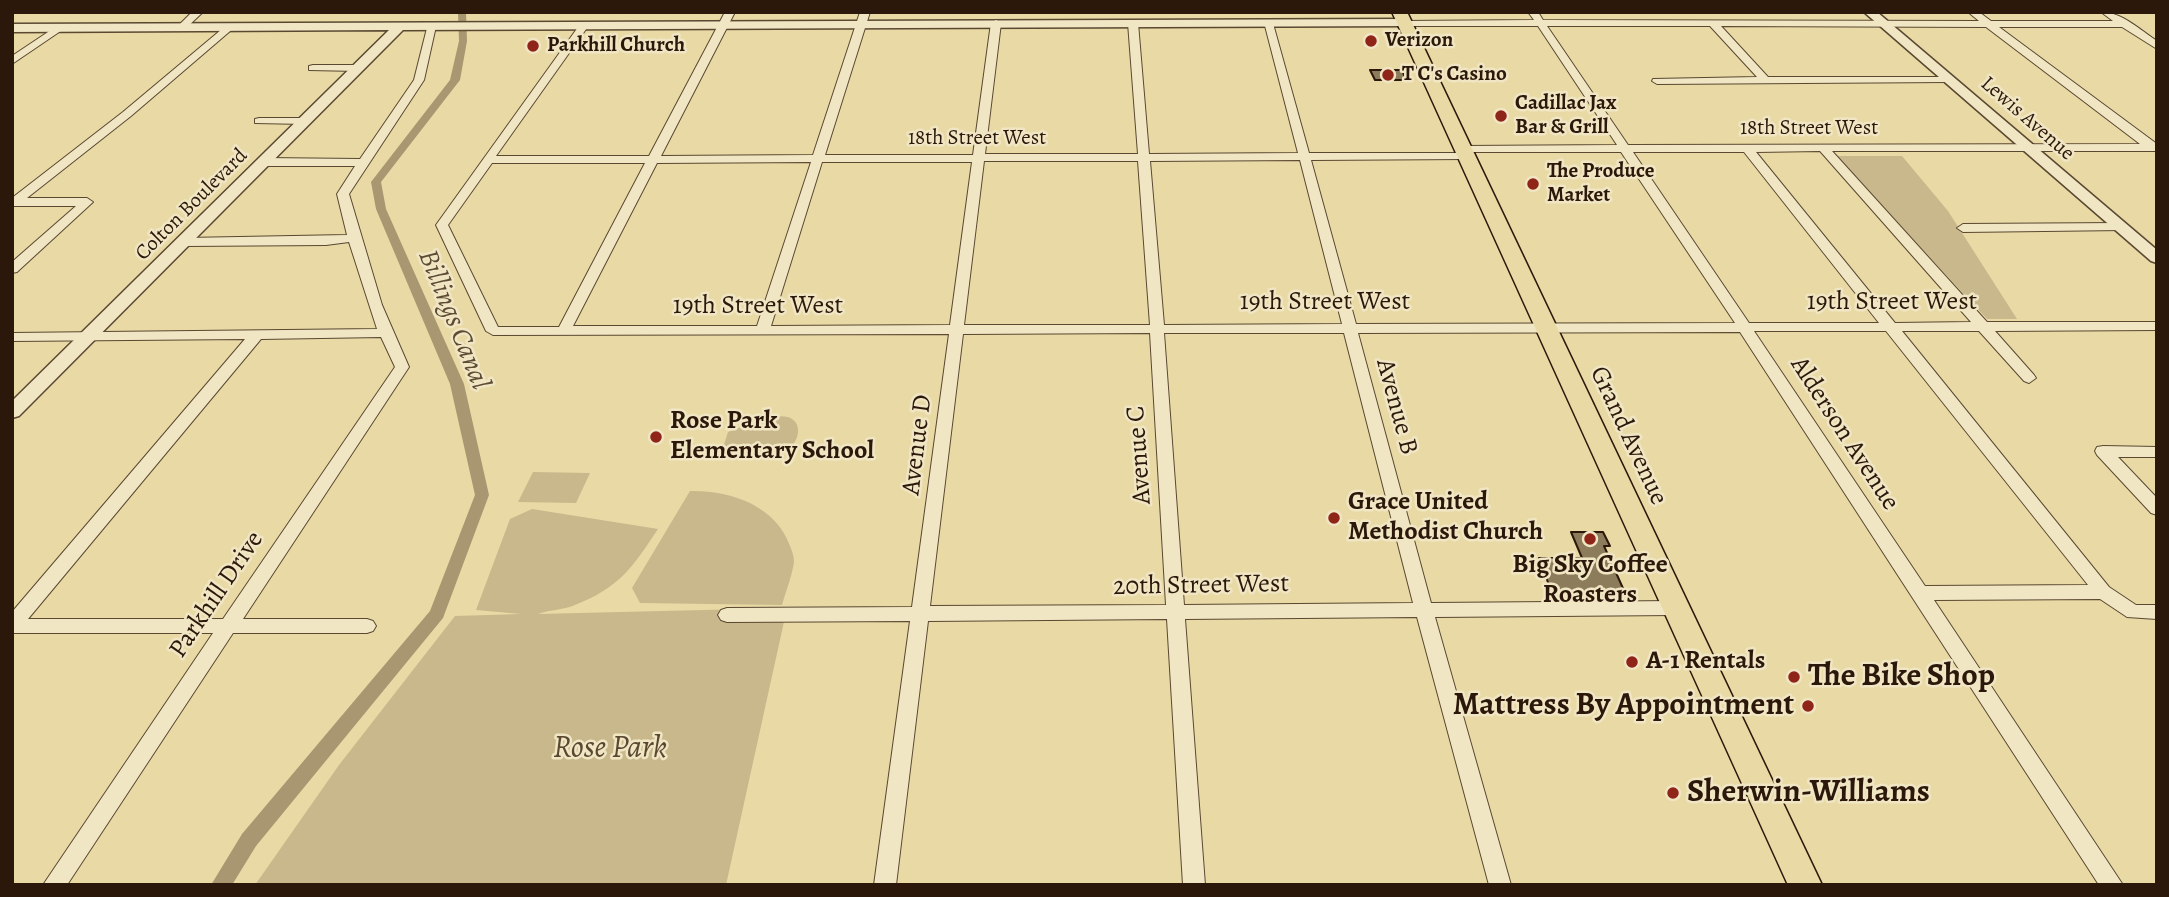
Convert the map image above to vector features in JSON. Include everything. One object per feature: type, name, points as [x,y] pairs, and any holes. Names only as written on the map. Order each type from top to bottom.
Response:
[{"type":"main road","name":"Grand Avenue","points":[[1402,17],[1805,885]]},
{"type":"street","points":[[181,27],[198,12]]},
{"type":"street","points":[[489,160],[594,12]]},
{"type":"street","points":[[1640,12],[1648,22]]},
{"type":"street","name":"Lewis Avenue","points":[[1870,12],[2157,258]]},
{"type":"street","points":[[1973,12],[2155,148]]},
{"type":"street","points":[[2106,12],[2157,46]]},
{"type":"street","points":[[12,28],[584,25],[727,18],[997,18],[1133,23],[1402,17],[1712,23],[2125,24]]},
{"type":"street","points":[[563,332],[727,18]]},
{"type":"street","points":[[762,331],[863,18]]},
{"type":"street","name":"Avenue D","points":[[885,885],[997,18]]},
{"type":"street","name":"Alderson Avenue","points":[[1537,18],[2112,885]]},
{"type":"street","name":"Avenue B","points":[[1269,22],[1424,610],[1500,885]]},
{"type":"street","name":"Avenue C","points":[[1133,23],[1157,328],[1194,885]]},
{"type":"street","points":[[1712,23],[1765,80]]},
{"type":"street","points":[[13,202],[127,114],[231,26]]},
{"type":"street","name":"Colton Boulevard","points":[[12,412],[400,26]]},
{"type":"street","points":[[12,337],[385,333],[343,194],[419,80],[431,26]]},
{"type":"street","points":[[12,61],[60,28]]},
{"type":"street","points":[[313,68],[358,68]]},
{"type":"street","points":[[1657,81],[1948,79]]},
{"type":"street","points":[[258,121],[305,121]]},
{"type":"street","name":"18th Street West","points":[[489,160],[1304,157],[1621,147],[2155,148]]},
{"type":"street","points":[[1822,148],[2029,377]]},
{"type":"street","points":[[1748,149],[2103,592],[2133,612],[2157,612]]},
{"type":"street","name":"19th Street West","points":[[489,160],[442,225],[493,331],[2157,326]]},
{"type":"street","points":[[264,162],[364,163]]},
{"type":"street","points":[[12,269],[87,202],[13,202]]},
{"type":"street","points":[[1963,228],[2120,227]]},
{"type":"street","points":[[185,242],[326,242],[354,237]]},
{"type":"street","name":"Parkhill Drive","points":[[54,885],[402,367],[385,333]]},
{"type":"street","points":[[12,625],[256,335]]},
{"type":"street","points":[[2157,452],[2103,451],[2157,509]]},
{"type":"street","points":[[1918,593],[2103,592]]},
{"type":"street","name":"20th Street West","points":[[727,615],[1675,608]]},
{"type":"street","points":[[12,625],[367,626]]},
{"type":"green space","points":[[1836,156],[1902,156],[1948,211],[2017,319],[1987,319]]},
{"type":"green space","points":[[771,416],[788,417],[797,424],[798,434],[790,448],[762,458],[721,454],[728,432]]},
{"type":"green space","points":[[533,472],[590,473],[576,503],[518,502]]},
{"type":"green space","points":[[690,491],[735,497],[762,510],[774,520],[783,532],[794,560],[782,605],[640,603],[632,588]]},
{"type":"green space","name":"Rose Park","points":[[532,509],[658,529],[624,575],[603,591],[575,605],[538,614],[787,608],[726,885],[255,885],[339,765],[455,616],[521,614],[476,610],[510,519]]},
{"type":"building","name":"T C's Casino","points":[[1370,70],[1402,70],[1406,80],[1375,80]]},
{"type":"building","points":[[1571,532],[1603,532],[1610,546],[1604,546],[1626,595],[1553,596],[1539,558],[1582,558]]},
{"type":"waterway","name":"Billings Canal","points":[[221,885],[249,840],[437,614],[482,495],[457,384],[381,209],[376,182],[455,80],[463,41],[462,12]]},
{"type":"place","name":"Verizon","points":[[1371,41]]},
{"type":"place","name":"Parkhill Church","points":[[533,46]]},
{"type":"place","name":"T C's Casino","points":[[1388,75]]},
{"type":"place","name":"Cadillac Jax Bar & Grill","points":[[1501,116]]},
{"type":"place","name":"The Produce Market","points":[[1533,184]]},
{"type":"place","name":"Rose Park Elementary School","points":[[656,437]]},
{"type":"place","name":"Grace United Methodist Church","points":[[1334,518]]},
{"type":"place","name":"Big Sky Coffee Roasters","points":[[1590,539]]},
{"type":"place","name":"A-1 Rentals","points":[[1632,662]]},
{"type":"place","name":"The Bike Shop","points":[[1794,677]]},
{"type":"place","name":"Mattress By Appointment","points":[[1808,706]]},
{"type":"place","name":"Sherwin-Williams","points":[[1673,793]]}]
